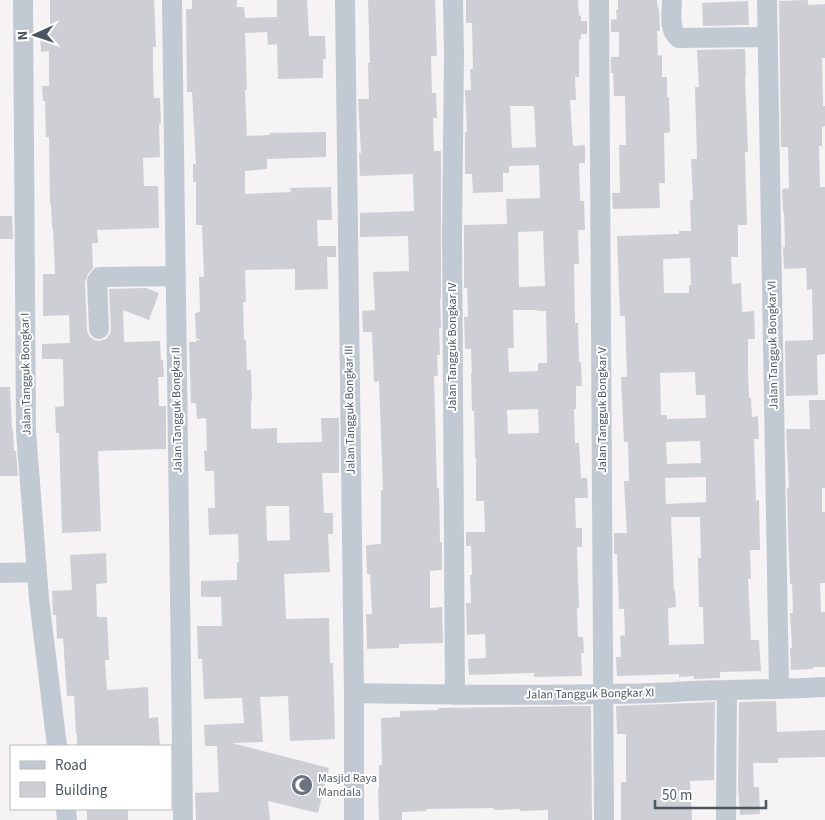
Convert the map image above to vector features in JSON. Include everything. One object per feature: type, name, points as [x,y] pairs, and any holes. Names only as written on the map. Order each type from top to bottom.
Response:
[{"type":"street","name":"Jalan Tangguk Bongkar I","points":[[23,0],[26,432],[39,599],[57,745]]},
{"type":"street","name":"Jalan Tangguk Bongkar II","points":[[172,0],[183,820]]},
{"type":"street","name":"Jalan Tangguk Bongkar III","points":[[345,0],[354,820]]},
{"type":"street","name":"Jalan Tangguk Bongkar IV","points":[[453,0],[452,235],[455,695]]},
{"type":"street","name":"Jalan Tangguk Bongkar V","points":[[599,0],[604,820]]},
{"type":"street","points":[[672,0],[672,30],[679,38],[768,38]]},
{"type":"street","name":"Jalan Tangguk Bongkar VI","points":[[767,0],[779,689]]},
{"type":"street","points":[[99,329],[96,281],[100,277],[176,276]]},
{"type":"street","points":[[0,573],[37,572]]},
{"type":"street","name":"Jalan Tangguk Bongkar XI","points":[[354,693],[455,695],[604,694],[825,687]]},
{"type":"street","points":[[726,690],[726,820]]},
{"type":"building","points":[[50,0],[154,0],[156,47],[153,47],[154,98],[160,98],[160,157],[143,158],[144,186],[158,186],[159,228],[97,230],[98,243],[92,243],[93,268],[85,282],[87,330],[89,336],[99,341],[106,339],[111,329],[109,289],[146,288],[159,293],[149,320],[123,310],[124,342],[160,341],[164,377],[158,377],[159,406],[166,406],[166,449],[98,451],[101,531],[62,533],[59,433],[56,433],[55,407],[64,406],[63,359],[42,359],[42,344],[70,343],[69,315],[43,316],[43,274],[55,274],[50,204],[49,137],[46,137],[45,101],[43,101],[42,86],[49,86],[49,51],[41,52],[40,32],[50,32]]},
{"type":"building","points":[[192,0],[237,0],[237,7],[244,7],[245,18],[277,17],[277,0],[307,0],[309,36],[325,36],[326,59],[323,59],[323,78],[278,79],[277,44],[268,45],[267,32],[245,33],[247,136],[270,135],[270,133],[326,132],[326,157],[267,159],[267,169],[245,171],[245,194],[291,192],[290,188],[331,187],[332,220],[317,220],[318,246],[336,246],[336,257],[327,257],[328,289],[295,290],[295,269],[245,270],[246,302],[243,302],[244,340],[246,340],[247,370],[251,370],[251,429],[277,428],[277,443],[322,442],[321,418],[339,418],[339,473],[322,473],[324,513],[333,513],[333,534],[328,534],[330,572],[284,574],[286,619],[329,618],[330,663],[333,663],[335,739],[290,741],[288,696],[260,697],[263,742],[232,743],[329,768],[318,813],[268,801],[270,820],[196,820],[195,793],[219,792],[217,746],[205,746],[204,725],[244,723],[242,698],[204,699],[202,659],[198,659],[197,626],[222,626],[221,597],[201,597],[201,581],[237,580],[237,562],[239,562],[238,534],[209,535],[208,508],[215,508],[214,471],[205,471],[204,451],[207,451],[206,418],[197,419],[196,403],[191,403],[189,342],[201,340],[196,338],[195,313],[200,312],[199,277],[204,277],[202,225],[196,225],[196,182],[193,182],[193,164],[196,164],[192,92],[187,92],[186,9],[192,9]],"holes":[[[266,506],[289,506],[290,540],[267,541]]]},
{"type":"building","points":[[368,0],[435,0],[437,56],[431,56],[432,93],[436,93],[437,118],[433,118],[434,151],[441,151],[441,328],[439,328],[440,355],[437,355],[438,376],[434,376],[437,488],[439,488],[442,570],[430,571],[430,608],[442,607],[443,643],[399,644],[399,648],[367,649],[366,614],[372,614],[370,574],[367,574],[366,545],[381,544],[381,490],[383,490],[379,381],[374,382],[372,332],[363,332],[362,311],[375,310],[373,272],[409,271],[408,236],[360,237],[360,213],[414,211],[413,174],[360,176],[359,153],[361,153],[358,99],[369,99]]},
{"type":"building","points":[[466,0],[578,0],[581,21],[587,21],[587,34],[581,34],[581,39],[579,39],[579,77],[575,77],[576,100],[570,100],[573,146],[585,145],[585,163],[579,163],[580,201],[584,201],[585,230],[578,230],[579,264],[574,264],[575,323],[578,323],[582,386],[576,386],[576,409],[574,409],[575,443],[579,443],[581,478],[587,478],[588,498],[575,498],[576,528],[582,528],[582,547],[577,547],[579,608],[577,608],[578,637],[583,637],[584,653],[581,653],[582,676],[534,677],[534,673],[469,675],[468,659],[486,658],[485,634],[467,635],[466,603],[471,603],[470,575],[472,575],[471,546],[466,546],[466,532],[485,532],[484,501],[476,501],[471,349],[465,349],[464,317],[468,317],[467,288],[464,288],[464,225],[507,224],[506,199],[540,198],[539,165],[509,166],[509,173],[503,173],[503,192],[473,193],[472,174],[465,174],[465,132],[467,132],[465,90],[471,90],[470,69],[473,69],[472,23],[466,23]],"holes":[[[510,106],[534,106],[536,147],[512,148]],[[543,231],[545,286],[519,287],[518,232]],[[513,310],[546,311],[547,363],[538,363],[538,371],[509,372],[508,348],[514,348]],[[538,409],[539,433],[508,434],[507,410]]]},
{"type":"building","points":[[618,0],[657,0],[659,9],[660,31],[657,31],[658,56],[662,55],[662,77],[667,77],[670,132],[664,133],[665,183],[659,183],[660,208],[613,209],[612,193],[620,193],[619,145],[626,145],[625,96],[614,96],[613,73],[611,73],[611,57],[619,57],[619,32],[611,32],[611,20],[617,19]]},
{"type":"building","points":[[808,0],[808,5],[825,4],[825,58],[822,58],[825,126],[822,127],[822,146],[819,146],[820,187],[825,187],[825,354],[817,355],[818,395],[786,396],[785,341],[813,340],[812,289],[807,290],[806,268],[784,269],[783,247],[785,247],[782,189],[789,188],[788,147],[781,147],[779,1]]},
{"type":"building","points":[[748,1],[749,25],[703,26],[702,3]]},
{"type":"building","points":[[745,49],[748,152],[745,152],[747,225],[738,225],[738,257],[731,257],[732,284],[741,283],[742,312],[754,311],[755,339],[748,339],[748,370],[752,417],[758,416],[759,439],[754,439],[756,501],[759,500],[760,550],[750,550],[751,579],[748,579],[751,640],[759,640],[761,671],[720,672],[720,678],[694,679],[694,676],[679,677],[679,674],[617,676],[616,657],[621,657],[620,636],[625,635],[624,609],[619,609],[617,554],[614,554],[614,533],[627,533],[624,481],[629,481],[628,442],[624,442],[621,377],[627,377],[625,316],[620,316],[617,236],[679,234],[679,231],[691,231],[690,200],[693,200],[691,159],[697,159],[695,87],[699,87],[697,50]],"holes":[[[690,258],[691,285],[689,285],[689,293],[664,293],[663,259]],[[695,372],[696,395],[705,395],[706,418],[667,419],[667,415],[661,415],[660,373]],[[700,441],[701,463],[667,464],[666,442]],[[706,477],[706,502],[666,504],[665,478]],[[671,517],[700,517],[701,558],[698,558],[699,607],[703,607],[704,644],[669,645],[668,608],[676,607]]]},
{"type":"building","points":[[0,216],[12,216],[13,239],[0,239]]},
{"type":"building","points":[[0,387],[10,387],[12,429],[18,476],[0,476]]},
{"type":"building","points":[[809,400],[825,400],[825,488],[822,488],[822,512],[825,512],[825,583],[820,583],[821,612],[825,612],[825,667],[791,670],[790,613],[793,613],[792,584],[790,584],[786,429],[810,429]]},
{"type":"building","points":[[106,553],[107,583],[96,584],[97,617],[107,617],[109,660],[105,660],[107,690],[148,687],[149,718],[158,717],[160,745],[77,745],[74,696],[67,696],[63,638],[57,639],[52,591],[72,590],[70,555]]},
{"type":"building","points":[[776,701],[777,732],[825,730],[825,757],[778,758],[778,763],[753,763],[754,787],[759,787],[760,814],[740,815],[738,785],[739,702]]},
{"type":"building","points":[[715,702],[714,780],[690,781],[692,820],[621,820],[621,782],[626,782],[626,734],[617,734],[616,706]]},
{"type":"building","points":[[591,706],[592,820],[548,820],[548,810],[520,811],[520,809],[494,810],[494,808],[426,809],[426,811],[402,812],[402,820],[379,820],[379,765],[382,765],[381,718],[400,717],[400,711],[438,710],[438,708]]},
{"type":"building","points":[[87,810],[128,810],[128,820],[87,820]]},
{"type":"place","name":"Masjid Raya Mandala","points":[[302,785]]}]
